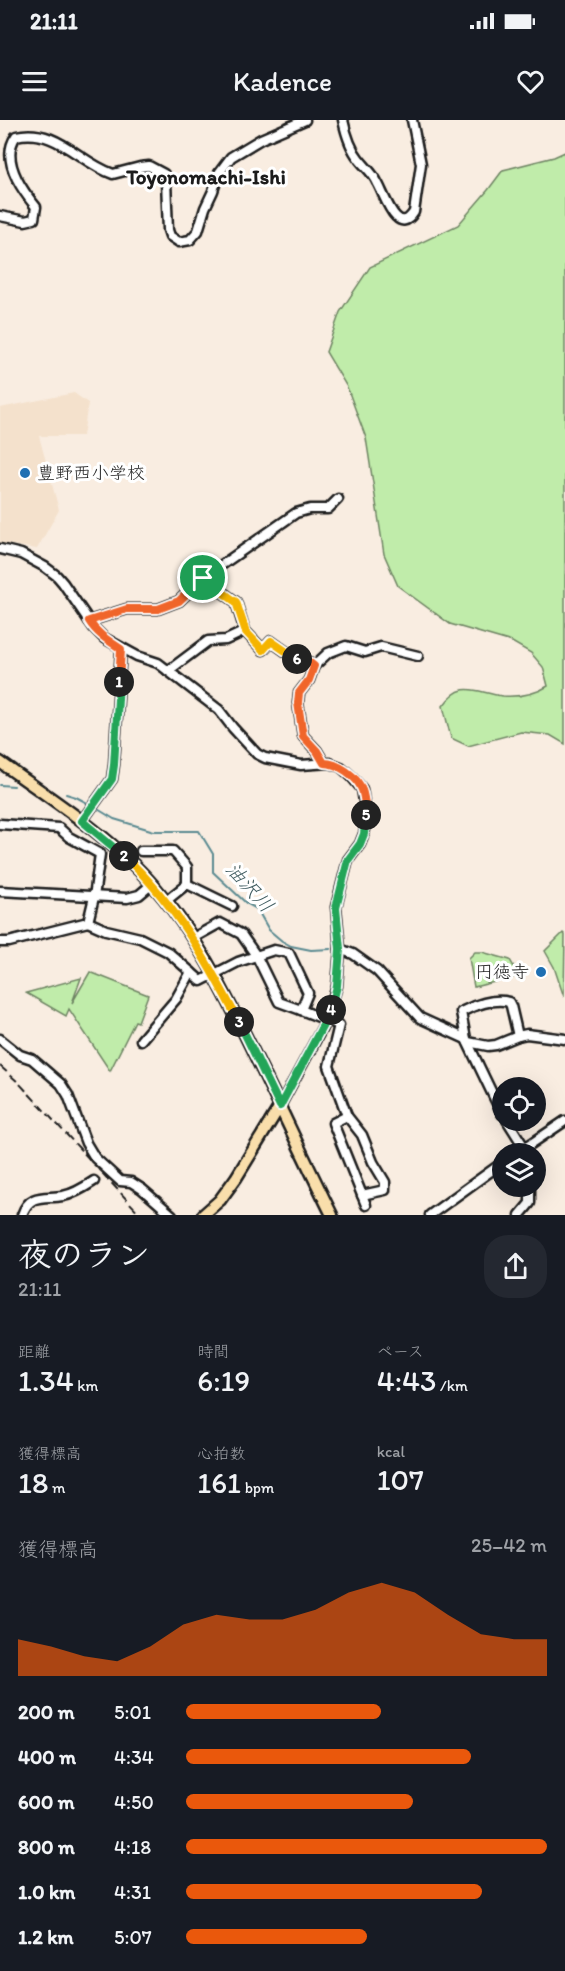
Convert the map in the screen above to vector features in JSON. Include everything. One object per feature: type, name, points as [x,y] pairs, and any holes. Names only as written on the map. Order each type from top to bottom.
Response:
[{"type":"main road","points":[[0,762],[85,817],[166,901],[193,938],[214,974],[332,1215]]},
{"type":"main road","points":[[203,1215],[220,1200],[236,1178],[280,1106]]},
{"type":"street","points":[[0,216],[25,221],[34,219],[36,207],[20,188],[10,165],[9,155],[11,141],[15,136],[33,133],[48,137],[113,174],[149,166],[164,174],[170,236],[179,242],[190,240],[198,231],[204,208],[224,165],[241,150],[305,120]]},
{"type":"street","points":[[343,120],[348,141],[358,158],[378,183],[393,214],[404,220],[410,218],[414,212],[421,164],[412,120]]},
{"type":"street","points":[[89,621],[127,609],[158,609],[179,601],[203,578],[296,513],[310,508],[328,509],[338,499]]},
{"type":"street","points":[[0,549],[21,554],[57,576],[94,628],[104,638],[121,649],[158,663],[219,710],[257,754],[300,765],[330,763],[341,768],[362,789],[367,820],[364,834],[360,844],[348,860],[336,908],[340,949],[337,986],[327,1019],[280,1106]]},
{"type":"street","points":[[203,578],[236,602],[246,632],[263,650],[271,641],[295,658],[314,666]]},
{"type":"street","points":[[168,671],[208,640],[226,640],[246,632]]},
{"type":"street","points":[[324,763],[317,751],[303,736],[298,703],[299,693],[309,680],[314,666],[328,653],[346,646],[365,652],[381,647],[417,656]]},
{"type":"street","points":[[85,817],[112,779],[121,649]]},
{"type":"street","points":[[0,824],[59,828],[69,837],[100,854],[88,922]]},
{"type":"street","points":[[141,851],[173,851],[187,867],[187,884]]},
{"type":"street","points":[[0,891],[127,898],[139,896],[152,884]]},
{"type":"street","points":[[166,901],[187,884]]},
{"type":"street","points":[[187,884],[232,906]]},
{"type":"street","points":[[0,942],[9,942],[88,922],[105,930],[140,938],[168,952],[201,981],[238,962],[274,950],[289,953],[308,993],[301,1010]]},
{"type":"street","points":[[193,938],[220,923],[241,934],[257,957],[279,1002],[339,1025],[329,1066],[347,1116],[362,1135],[385,1182],[385,1190],[362,1195]]},
{"type":"street","points":[[340,949],[353,954],[377,971],[420,1018],[468,1042],[488,1046],[496,1045],[527,1034],[565,1040]]},
{"type":"street","points":[[141,1040],[176,999],[190,972]]},
{"type":"street","points":[[492,1093],[468,1042],[460,1012],[492,1002],[509,1002],[518,1036]]},
{"type":"street","points":[[0,1039],[20,1055],[32,1059],[61,1084],[68,1095],[86,1143],[95,1158],[120,1181],[130,1182],[142,1189],[172,1215]]},
{"type":"street","points":[[347,1116],[333,1123],[366,1205]]},
{"type":"street","points":[[530,1143],[565,1121]]},
{"type":"street","points":[[430,1215],[492,1170]]},
{"type":"street","points":[[22,1215],[24,1209],[32,1201],[46,1196],[62,1196],[94,1182]]},
{"type":"street","points":[[520,1215],[530,1203],[530,1197]]},
{"type":"shaded area","name":"豊野西小学校","points":[[74,393],[88,403],[83,436],[39,436],[59,510],[37,549],[0,543],[0,408]]},
{"type":"green space","points":[[565,152],[565,744],[550,735],[521,732],[468,746],[451,738],[443,706],[450,697],[457,692],[470,689],[503,696],[521,696],[532,693],[548,686],[543,667],[531,653],[512,642],[450,624],[398,586],[384,554],[366,438],[347,387],[326,352],[340,312],[370,267],[458,225],[503,170]]},
{"type":"green space","points":[[563,933],[565,935],[564,997],[554,967],[545,951]]},
{"type":"green space","points":[[475,952],[510,960],[519,976],[474,987],[469,958]]},
{"type":"green space","points":[[90,972],[148,995],[138,1022],[135,1021],[110,1071],[69,1009],[66,1016],[26,993],[81,978],[72,1003]]},
{"type":"waterway","name":"油沢川","points":[[0,785],[14,786]]},
{"type":"waterway","name":"油沢川","points":[[66,794],[91,805]]},
{"type":"waterway","name":"油沢川","points":[[96,808],[114,819],[154,831],[199,831],[213,854],[213,872],[246,903],[257,909],[269,930],[291,946],[311,950],[331,949]]},
{"type":"railway","points":[[0,1066],[18,1082],[141,1215]]},
{"type":"place","name":"豊野西小学校","points":[[25,473]]},
{"type":"place","name":"円徳寺","points":[[541,972]]},
{"type":"district","name":"Toyonomachi-Ishi","points":[[206,176]]},
{"type":"route","points":[[203,578],[236,602],[246,632],[263,650],[271,641],[295,658],[314,666],[309,680],[299,693],[298,703],[303,736],[317,751],[324,763],[341,768],[362,789],[367,820],[360,844],[348,860],[336,908],[340,949],[337,986],[332,1007],[280,1106],[243,1029],[193,938],[140,870],[82,821],[112,779],[121,649],[104,638],[89,621],[127,609],[158,609],[179,601],[203,578]]}]
